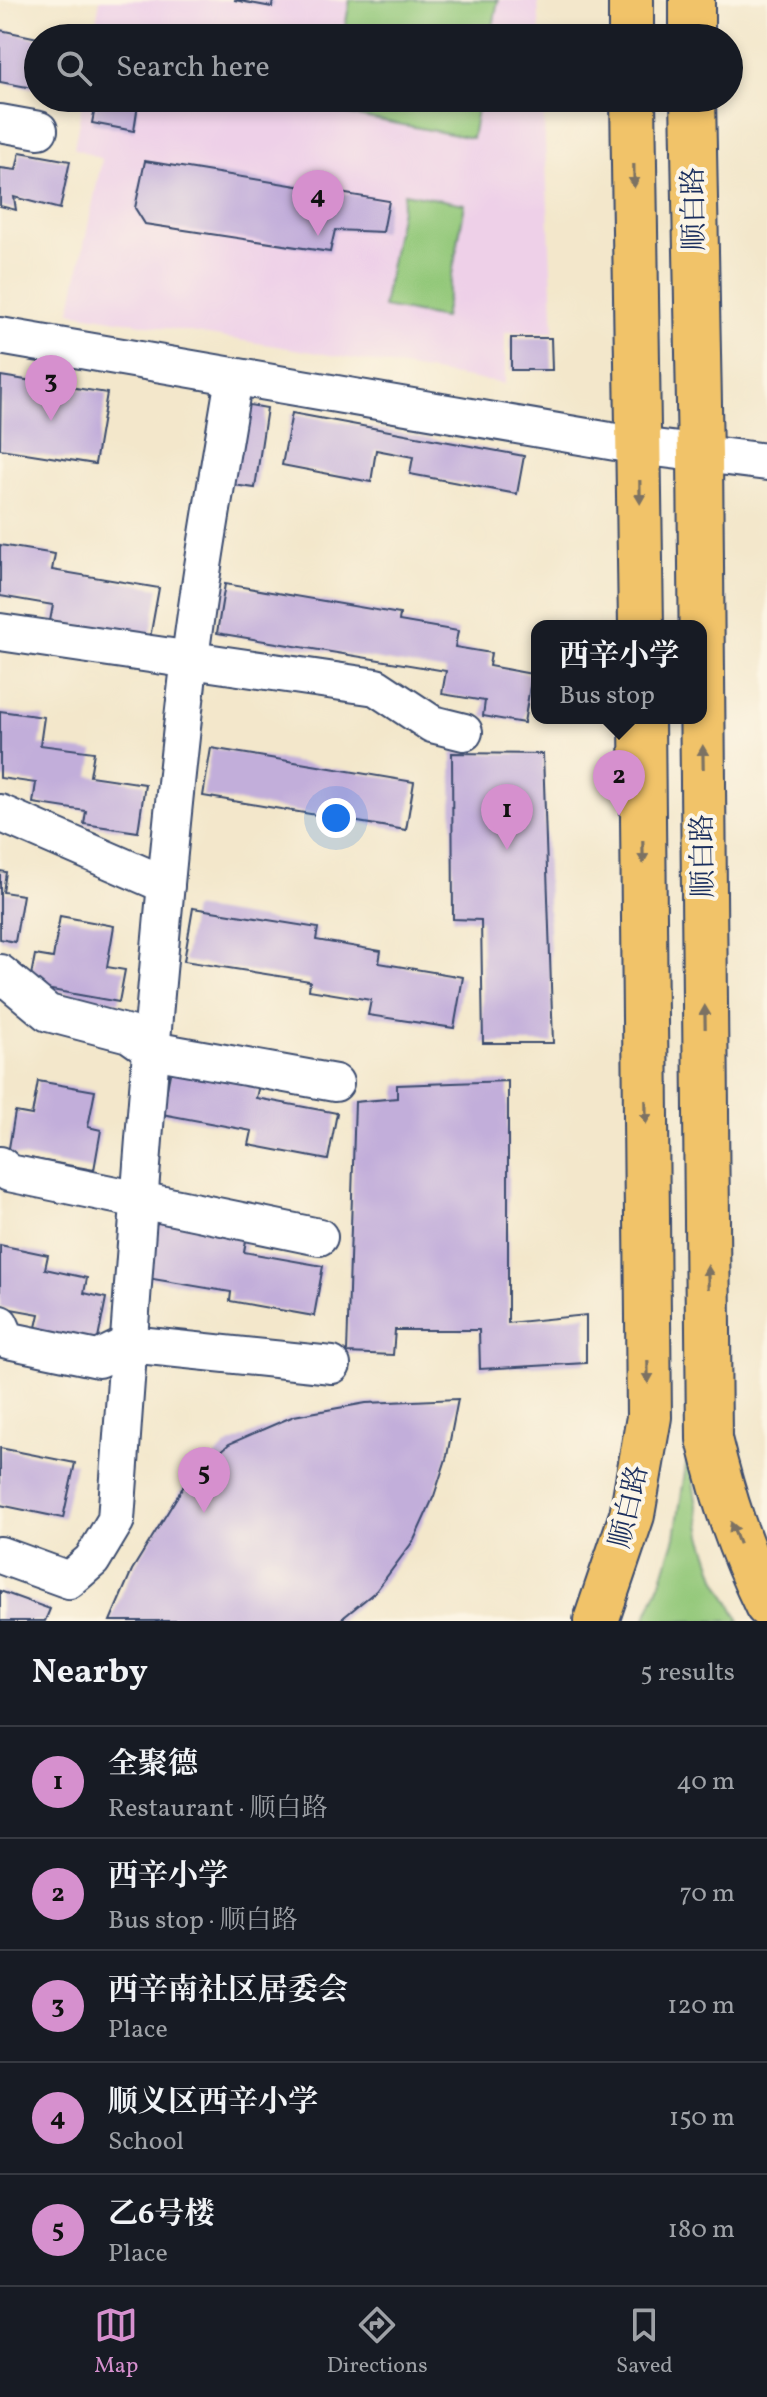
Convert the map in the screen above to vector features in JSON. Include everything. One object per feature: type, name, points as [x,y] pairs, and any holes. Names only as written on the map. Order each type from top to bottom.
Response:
[{"type":"main road","points":[[631,0],[631,24]]},
{"type":"main road","points":[[692,0],[692,24]]},
{"type":"main road","points":[[633,112],[641,620]]},
{"type":"main road","name":"顺白路","points":[[693,112],[702,620]]},
{"type":"main road","name":"顺白路","points":[[596,1621],[632,1515],[649,1417],[642,724]]},
{"type":"main road","name":"顺白路","points":[[702,724],[709,1439],[724,1504],[767,1605]]},
{"type":"street","points":[[0,123],[39,130]]},
{"type":"street","points":[[0,336],[639,446],[767,462]]},
{"type":"street","points":[[0,1555],[69,1580],[92,1560],[116,1520],[166,885],[190,660],[234,378]]},
{"type":"street","points":[[0,632],[376,687],[432,724],[464,732]]},
{"type":"street","points":[[0,813],[166,885]]},
{"type":"street","points":[[0,973],[48,1013],[129,1034],[152,1050],[335,1083]]},
{"type":"street","points":[[0,1165],[9,1173],[319,1237]]},
{"type":"street","points":[[0,1324],[7,1340],[98,1359],[129,1344],[332,1365]]},
{"type":"shaded area","points":[[100,0],[538,0],[539,24],[96,24]]},
{"type":"shaded area","points":[[80,112],[544,112],[554,332],[505,332],[505,384],[70,312],[102,159],[74,148]]},
{"type":"green space","points":[[350,0],[498,0],[494,24],[346,24]]},
{"type":"green space","points":[[335,112],[477,112],[472,138]]},
{"type":"green space","points":[[404,193],[465,204],[444,318],[383,307]]},
{"type":"green space","points":[[688,1452],[702,1535],[717,1580],[740,1621],[644,1621],[661,1582],[675,1537]]},
{"type":"building","points":[[234,0],[273,0],[272,7]]},
{"type":"building","points":[[0,30],[24,35],[24,86],[0,82]]},
{"type":"building","points":[[94,112],[137,112],[134,131],[92,123]]},
{"type":"building","points":[[20,152],[70,161],[60,209],[14,197],[16,210],[0,206],[0,168],[16,170]]},
{"type":"building","points":[[145,161],[389,201],[383,232],[335,230],[330,252],[145,224],[135,208]]},
{"type":"building","points":[[511,338],[551,338],[552,370],[511,370]]},
{"type":"building","points":[[1,376],[107,393],[95,464],[0,449]]},
{"type":"building","points":[[238,403],[267,408],[255,488],[226,484]]},
{"type":"building","points":[[292,413],[524,456],[517,494],[410,474],[413,457],[376,450],[371,482],[282,465]]},
{"type":"building","points":[[0,545],[55,554],[52,570],[159,588],[150,638],[50,621],[53,605],[0,596]]},
{"type":"building","points":[[225,584],[400,614],[399,621],[458,631],[455,647],[491,653],[489,666],[531,674],[524,723],[483,716],[485,701],[442,694],[446,671],[217,633]]},
{"type":"building","points":[[0,711],[44,717],[40,745],[94,752],[90,776],[145,784],[138,832],[84,824],[86,811],[33,803],[36,783],[0,778]]},
{"type":"building","points":[[211,748],[414,782],[406,830],[203,796]]},
{"type":"building","points":[[452,753],[543,754],[553,1043],[483,1043],[481,920],[453,919]]},
{"type":"building","points":[[0,871],[6,872],[3,892],[23,895],[15,942],[0,939]]},
{"type":"building","points":[[193,908],[318,928],[316,940],[381,951],[379,963],[463,977],[454,1028],[368,1015],[371,1000],[309,990],[310,981],[184,961]]},
{"type":"building","points":[[60,916],[114,926],[107,967],[125,970],[119,1002],[29,986],[35,955],[53,958]]},
{"type":"building","points":[[172,1064],[260,1081],[256,1098],[337,1113],[328,1160],[249,1145],[252,1131],[162,1114]]},
{"type":"building","points":[[38,1081],[95,1091],[88,1127],[101,1130],[94,1170],[8,1154],[15,1112],[32,1115]]},
{"type":"building","points":[[508,1081],[508,1323],[586,1315],[586,1363],[480,1369],[479,1330],[395,1330],[393,1355],[347,1353],[355,1102],[397,1098],[397,1085]]},
{"type":"building","points":[[157,1220],[247,1235],[244,1252],[323,1266],[314,1316],[230,1301],[231,1292],[147,1278]]},
{"type":"building","points":[[0,1245],[48,1255],[45,1269],[87,1278],[84,1293],[106,1298],[97,1344],[35,1332],[39,1314],[0,1307]]},
{"type":"building","points":[[458,1399],[447,1456],[434,1496],[414,1540],[376,1591],[339,1621],[110,1621],[132,1570],[185,1484],[229,1444],[294,1416],[366,1403]]},
{"type":"building","points":[[0,1448],[75,1463],[63,1518],[0,1505]]},
{"type":"building","points":[[0,1591],[50,1609],[45,1621],[0,1621]]},
{"type":"place","name":"顺义区西辛小学","points":[[318,236]]},
{"type":"place","name":"西辛南社区居委会","points":[[51,421]]},
{"type":"place","name":"西辛小学","points":[[619,816]]},
{"type":"place","name":"全聚德","points":[[507,850]]},
{"type":"place","name":"乙6号楼","points":[[204,1513]]}]
